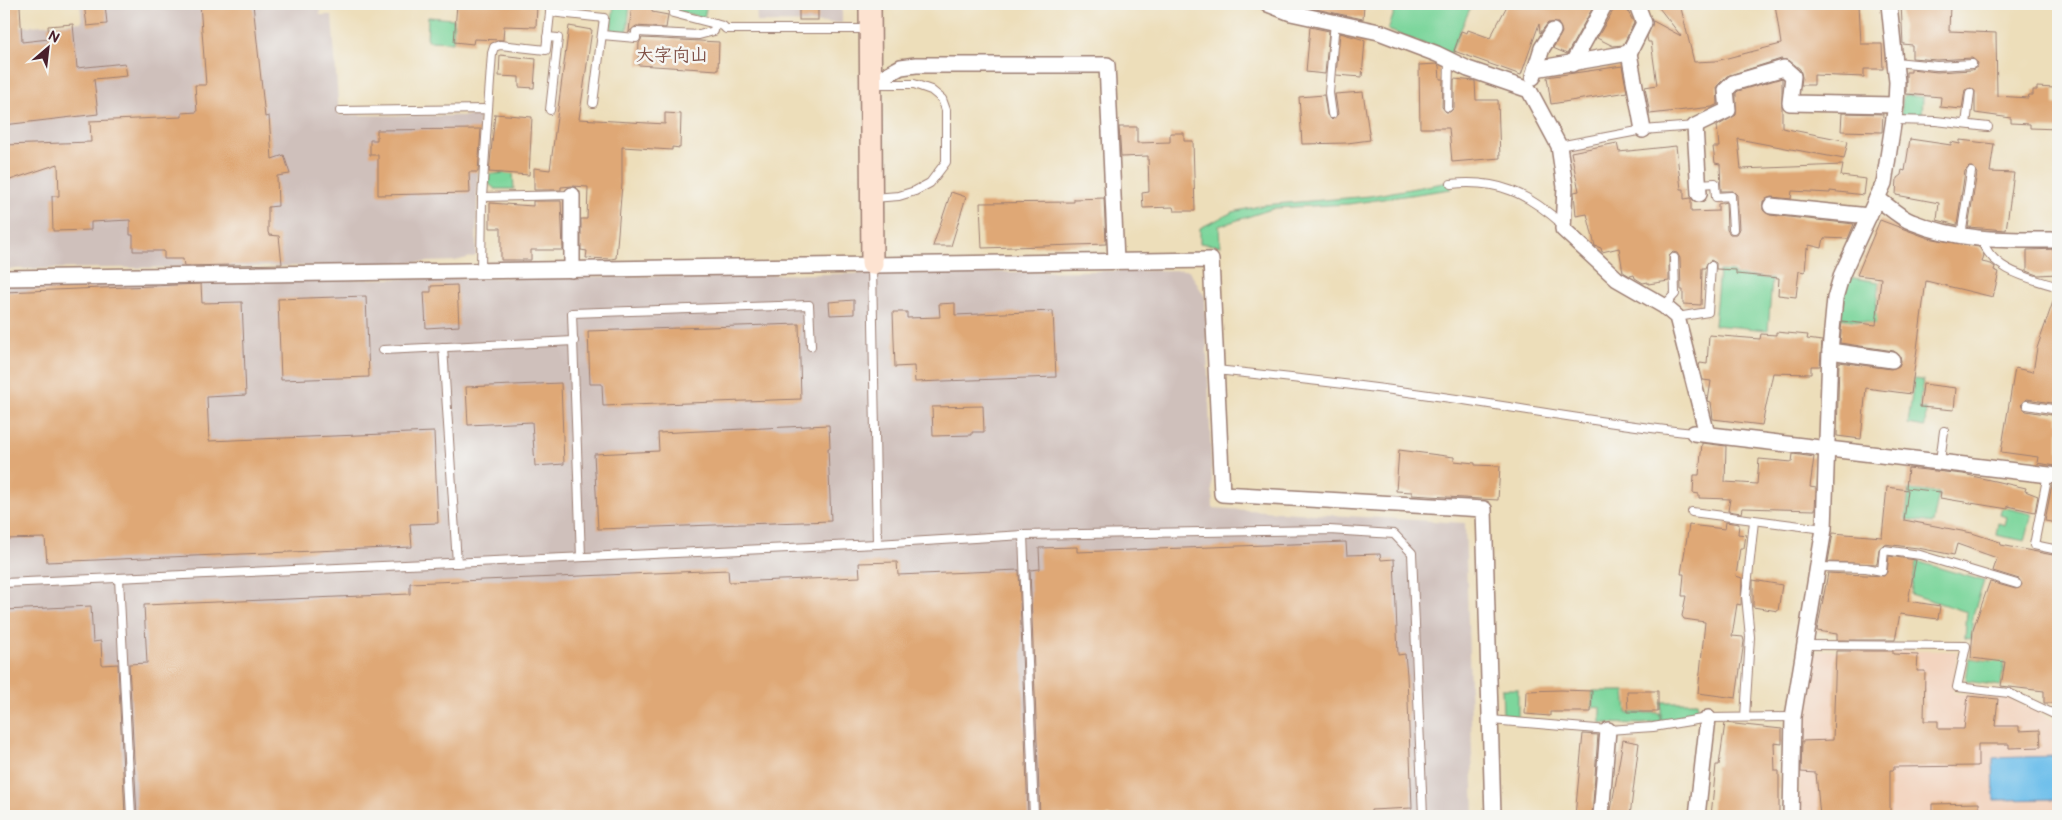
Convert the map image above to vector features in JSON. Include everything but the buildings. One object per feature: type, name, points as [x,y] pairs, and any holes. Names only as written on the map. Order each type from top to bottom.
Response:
[{"type":"street","points":[[870,4],[872,264]]},
{"type":"street","points":[[1268,4],[1291,13],[1379,32],[1529,90],[1559,146],[1565,187],[1563,229],[1617,280],[1664,306],[1677,316],[1700,433],[2053,475]]},
{"type":"street","points":[[1572,64],[1605,4]]},
{"type":"street","points":[[1634,4],[1637,5],[1644,23],[1629,53],[1643,130]]},
{"type":"street","points":[[1791,816],[1793,716],[1824,529],[1830,351],[1835,298],[1840,282],[1877,198],[1887,168],[1896,105],[1897,82],[1889,4]]},
{"type":"street","points":[[1529,90],[1542,48],[1553,31]]},
{"type":"street","points":[[1535,69],[1629,53]]},
{"type":"street","points":[[870,84],[901,67],[916,65],[1107,65],[1116,262]]},
{"type":"street","points":[[1699,189],[1695,126],[1728,110],[1726,90],[1733,82],[1784,68],[1793,76],[1790,103],[1896,105]]},
{"type":"street","points":[[572,195],[572,270]]},
{"type":"street","points":[[1877,198],[1910,222],[1961,236],[1982,240],[2058,240]]},
{"type":"street","points":[[1772,206],[1869,216]]},
{"type":"street","points":[[4,278],[1212,260],[1222,494],[1484,510],[1494,816]]},
{"type":"street","points":[[1830,351],[1892,360]]},
{"type":"street","points":[[1697,816],[1708,718]]},
{"type":"street","points":[[1601,816],[1608,730]]},
{"type":"lane","points":[[481,271],[482,197],[492,53],[494,48],[500,45],[546,50],[550,8],[604,18],[593,104]]},
{"type":"lane","points":[[673,13],[715,24],[726,29],[870,29]]},
{"type":"lane","points":[[1332,114],[1330,93],[1335,21]]},
{"type":"lane","points":[[602,35],[636,38],[636,32],[699,35],[714,31],[715,24]]},
{"type":"lane","points":[[547,37],[558,38],[550,110]]},
{"type":"lane","points":[[1448,107],[1449,60]]},
{"type":"lane","points":[[1895,62],[1937,66],[1972,64]]},
{"type":"lane","points":[[870,84],[914,84],[931,90],[942,99],[946,110],[946,162],[930,183],[916,191],[899,196],[871,198]]},
{"type":"lane","points":[[1966,124],[1970,92]]},
{"type":"lane","points":[[340,111],[488,110]]},
{"type":"lane","points":[[1894,120],[1936,121],[1988,127]]},
{"type":"lane","points":[[1559,146],[1643,130],[1695,126]]},
{"type":"lane","points":[[1961,236],[1971,172]]},
{"type":"lane","points":[[1451,184],[1476,182],[1506,187],[1531,200],[1564,225]]},
{"type":"lane","points":[[1699,189],[1715,183],[1716,197],[1732,196],[1733,229]]},
{"type":"lane","points":[[482,197],[572,195]]},
{"type":"lane","points":[[1982,240],[1985,250],[2018,275],[2058,287]]},
{"type":"lane","points":[[1664,306],[1675,294],[1674,258]]},
{"type":"lane","points":[[872,264],[877,544]]},
{"type":"lane","points":[[1677,316],[1708,312],[1711,266]]},
{"type":"lane","points":[[581,557],[572,313],[809,306],[811,346]]},
{"type":"lane","points":[[383,350],[574,341]]},
{"type":"lane","points":[[443,347],[457,563]]},
{"type":"lane","points":[[1216,370],[1310,379],[1482,403],[1620,426],[1700,433]]},
{"type":"lane","points":[[2027,404],[2058,410]]},
{"type":"lane","points":[[1940,461],[1944,431]]},
{"type":"lane","points":[[2053,475],[2034,545],[2058,550]]},
{"type":"lane","points":[[1692,512],[1824,529]]},
{"type":"lane","points":[[1745,717],[1750,636],[1746,596],[1754,521]]},
{"type":"lane","points":[[4,583],[877,544],[1023,535],[1329,530],[1394,534],[1412,553],[1423,816]]},
{"type":"lane","points":[[1023,535],[1034,816]]},
{"type":"lane","points":[[1819,567],[1866,568],[1882,571],[1884,550],[1920,555],[2017,584]]},
{"type":"lane","points":[[119,578],[131,816]]},
{"type":"lane","points":[[1806,645],[1966,646],[1957,687],[2009,693],[2058,716]]},
{"type":"lane","points":[[1491,720],[1608,730],[1653,727],[1708,718],[1793,716]]},
{"type":"shaded area","points":[[80,4],[319,4],[320,15],[332,15],[339,115],[479,116],[476,256],[455,261],[321,266],[4,269],[4,28],[82,22]]},
{"type":"shaded area","points":[[756,4],[842,4],[842,23],[757,22]]},
{"type":"shaded area","points":[[1189,270],[1205,297],[1213,508],[1465,523],[1474,816],[4,816],[4,283]]},
{"type":"shaded area","points":[[1820,650],[1957,651],[1953,693],[2008,698],[2058,722],[2058,816],[1798,816],[1800,714],[1813,655]]},
{"type":"green space","points":[[614,4],[630,4],[627,34],[611,32]]},
{"type":"green space","points":[[671,4],[707,4],[704,18],[671,9]]},
{"type":"green space","points":[[1397,4],[1472,4],[1450,54],[1388,30]]},
{"type":"green space","points":[[428,17],[454,19],[453,42],[427,41]]},
{"type":"green space","points":[[1903,95],[1923,97],[1922,116],[1901,114]]},
{"type":"green space","points":[[513,173],[514,189],[495,189],[489,184],[489,174]]},
{"type":"green space","points":[[1449,182],[1451,189],[1349,204],[1275,208],[1219,226],[1220,246],[1200,243],[1200,228],[1233,212],[1264,205],[1370,196]]},
{"type":"green space","points":[[1719,271],[1734,272],[1734,275],[1772,279],[1768,330],[1714,325]]},
{"type":"green space","points":[[1848,277],[1879,282],[1875,314],[1891,317],[1890,326],[1839,318]]},
{"type":"green space","points":[[1914,379],[1923,380],[1919,409],[1926,410],[1925,427],[1908,424]]},
{"type":"green space","points":[[1909,490],[1939,493],[1933,523],[1906,519]]},
{"type":"green space","points":[[2002,507],[2032,514],[2025,541],[1996,535],[1998,523],[2005,525],[2007,517],[2000,515]]},
{"type":"green space","points":[[1916,561],[1984,581],[1973,615],[1971,639],[1965,638],[1967,612],[1911,594]]},
{"type":"green space","points":[[1969,658],[1991,661],[1992,658],[2004,660],[2001,686],[1966,681]]},
{"type":"green space","points":[[1502,689],[1518,689],[1518,718],[1503,714]]},
{"type":"green space","points":[[1593,691],[1625,691],[1627,713],[1660,713],[1660,722],[1642,724],[1601,723],[1601,708],[1592,707]]},
{"type":"green space","points":[[1661,702],[1697,702],[1699,715],[1661,722]]},
{"type":"water","points":[[2058,756],[2058,799],[1994,800],[1993,758]]},
{"type":"district","name":"大字向山","points":[[672,55]]}]
